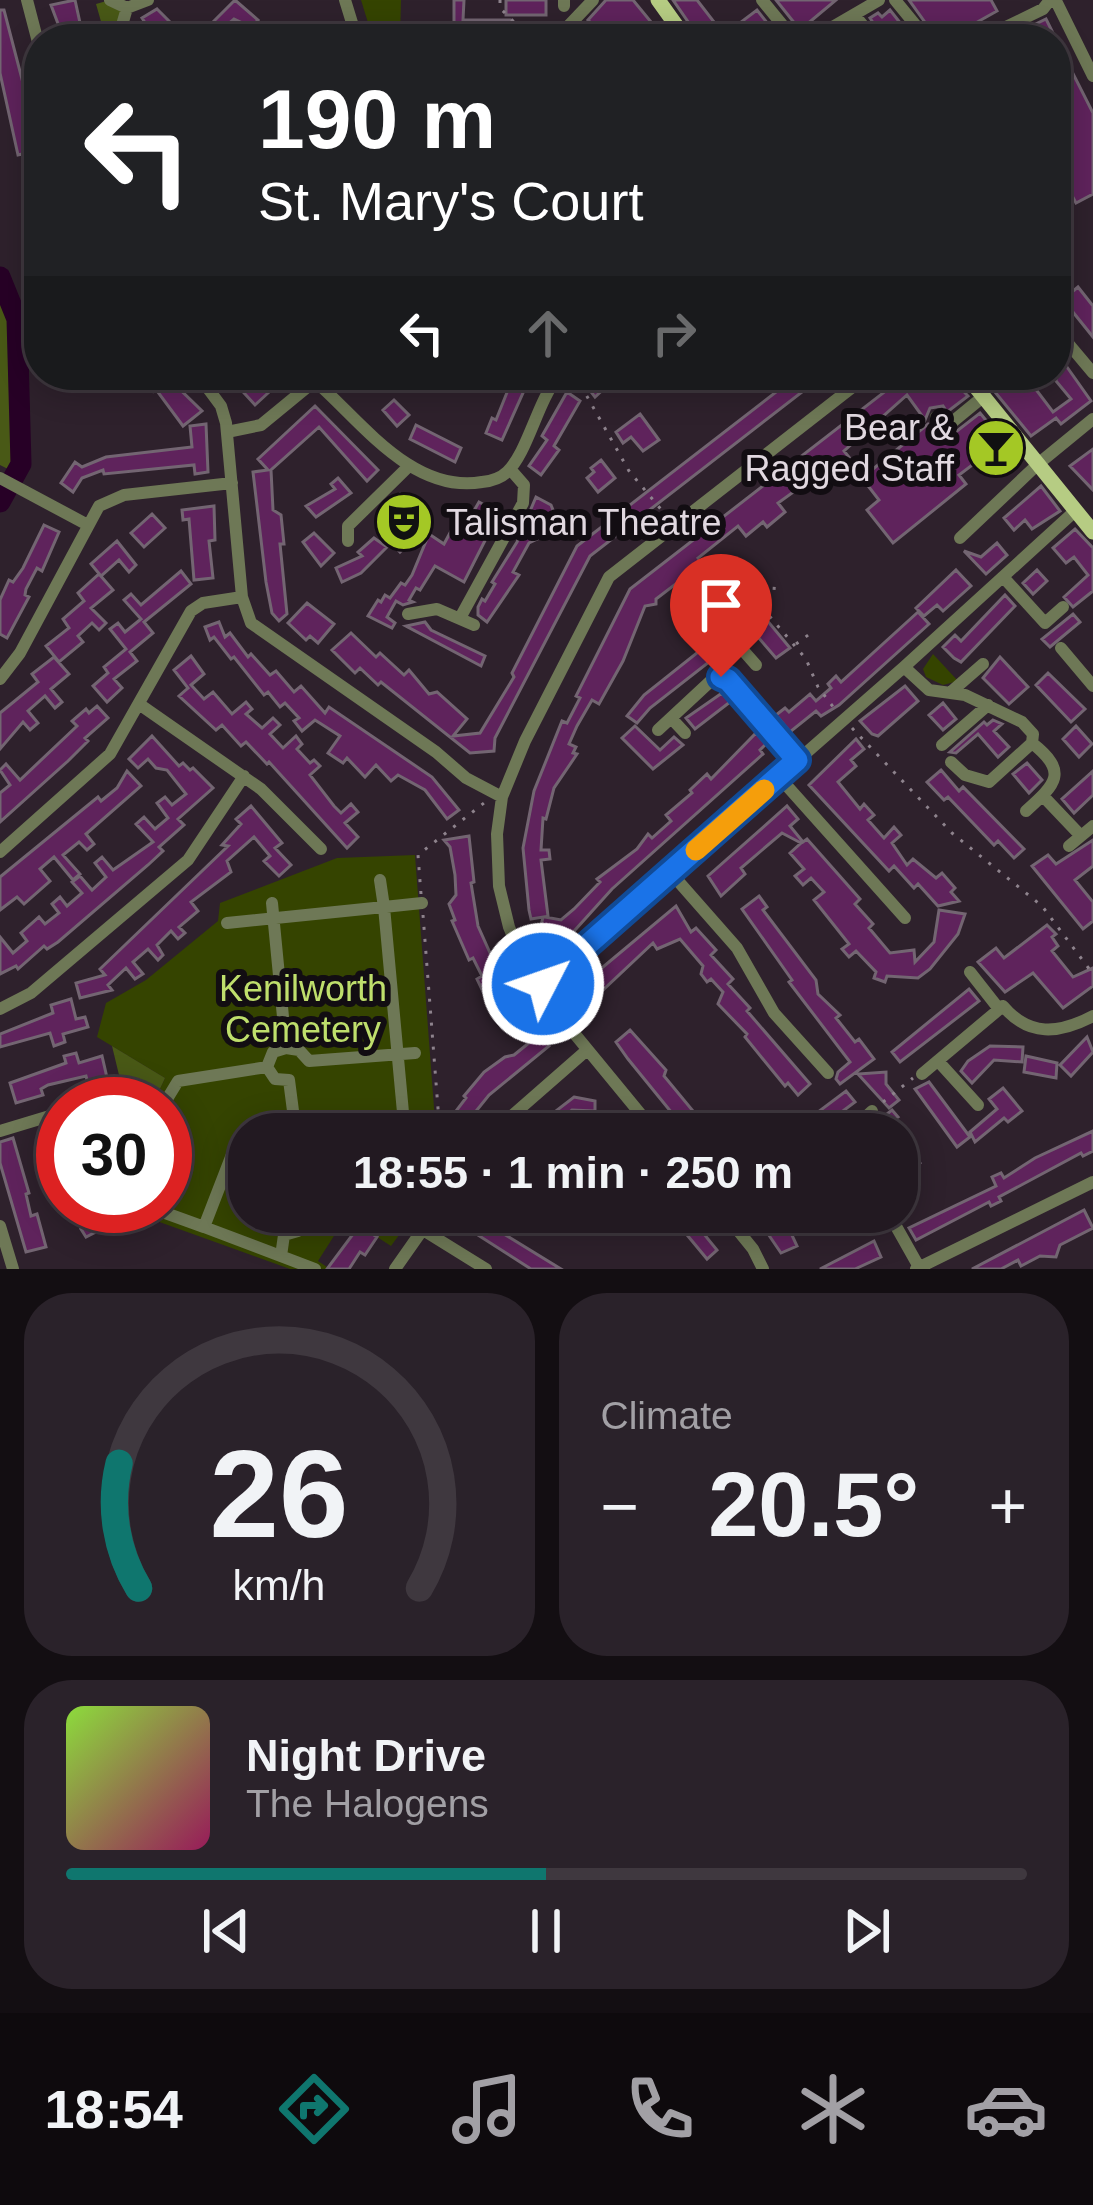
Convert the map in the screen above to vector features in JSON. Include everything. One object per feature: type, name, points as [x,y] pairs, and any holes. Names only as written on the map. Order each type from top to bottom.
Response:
[{"type":"main road","points":[[979,390],[1093,532]]},
{"type":"street","points":[[110,0],[131,5],[148,0]]},
{"type":"street","points":[[570,24],[593,0]]},
{"type":"street","points":[[762,0],[782,24]]},
{"type":"street","points":[[838,24],[879,0]]},
{"type":"street","points":[[895,0],[915,24]]},
{"type":"street","points":[[1005,24],[1042,9],[1050,0],[1069,24]]},
{"type":"street","points":[[857,18],[862,24]]},
{"type":"street","points":[[1071,28],[1092,69]]},
{"type":"street","points":[[1071,347],[1093,373]]},
{"type":"street","points":[[209,390],[221,406],[227,432],[242,597],[258,632],[498,795]]},
{"type":"street","points":[[227,432],[261,425],[303,390]]},
{"type":"street","points":[[330,390],[409,466],[431,478],[460,483],[496,479],[510,469],[549,390]]},
{"type":"street","points":[[640,1113],[538,988],[520,956],[502,903],[496,861],[498,795],[605,584],[618,568],[847,390]]},
{"type":"street","points":[[936,417],[945,428],[984,396]]},
{"type":"street","points":[[960,538],[1093,419]]},
{"type":"street","points":[[344,530],[399,487],[409,466]]},
{"type":"street","points":[[460,618],[523,503],[524,485],[510,469]]},
{"type":"street","points":[[0,478],[86,524]]},
{"type":"street","points":[[0,679],[20,653],[99,506],[117,496],[232,483]]},
{"type":"street","points":[[453,497],[460,483]]},
{"type":"street","points":[[538,988],[1075,511]]},
{"type":"street","points":[[1004,578],[1045,623],[1063,607]]},
{"type":"street","points":[[0,852],[110,754],[191,610],[203,603],[242,597]]},
{"type":"street","points":[[409,614],[431,608],[474,625]]},
{"type":"street","points":[[721,677],[725,662],[741,648],[757,665]]},
{"type":"street","points":[[1060,648],[1093,686]]},
{"type":"street","points":[[952,691],[983,664]]},
{"type":"street","points":[[904,667],[929,690],[952,691],[1029,727],[1032,743],[1056,768],[1054,782],[1026,811]]},
{"type":"street","points":[[658,730],[715,677],[721,677],[797,760]]},
{"type":"street","points":[[139,704],[244,776],[321,849]]},
{"type":"street","points":[[942,745],[988,705]]},
{"type":"street","points":[[671,718],[685,734]]},
{"type":"street","points":[[951,761],[965,775],[989,782],[1032,743]]},
{"type":"street","points":[[0,1010],[31,994],[188,860],[244,776]]},
{"type":"street","points":[[779,777],[905,918]]},
{"type":"street","points":[[1043,796],[1081,836]]},
{"type":"street","points":[[1070,846],[1093,826]]},
{"type":"street","points":[[671,873],[737,948],[774,1013],[828,1072]]},
{"type":"street","points":[[380,880],[404,1113]]},
{"type":"street","points":[[272,903],[286,1048]]},
{"type":"street","points":[[226,923],[422,903]]},
{"type":"street","points":[[970,973],[999,1009]]},
{"type":"street","points":[[922,1074],[1003,1006],[1029,1028],[1055,1031],[1093,1016]]},
{"type":"street","points":[[267,1067],[273,1052],[286,1048],[299,1050],[309,1060],[416,1053]]},
{"type":"street","points":[[515,1113],[587,1049]]},
{"type":"street","points":[[267,1067],[274,1079],[289,1080],[303,1076],[309,1060]]},
{"type":"street","points":[[938,1061],[978,1105]]},
{"type":"street","points":[[188,1077],[267,1067]]},
{"type":"street","points":[[289,1080],[293,1113]]},
{"type":"street","points":[[0,1131],[36,1120]]},
{"type":"street","points":[[204,1227],[228,1165]]},
{"type":"street","points":[[899,1233],[917,1268],[1093,1182]]},
{"type":"street","points":[[192,1223],[315,1269]]},
{"type":"street","points":[[0,1226],[13,1269]]},
{"type":"street","points":[[281,1256],[284,1235],[291,1233]]},
{"type":"street","points":[[395,1269],[420,1233]]},
{"type":"street","points":[[443,1233],[486,1269]]},
{"type":"street","points":[[740,1233],[763,1269]]},
{"type":"path","points":[[580,390],[628,471],[674,525]]},
{"type":"path","points":[[754,598],[769,588],[782,589]]},
{"type":"path","points":[[740,596],[754,598],[806,659],[818,687],[843,718],[952,833],[1042,906],[1093,974]]},
{"type":"path","points":[[795,645],[815,630]]},
{"type":"path","points":[[438,1113],[418,855],[498,795]]},
{"type":"path","points":[[872,1111],[922,1074]]},
{"type":"green space","points":[[110,0],[127,8],[126,24],[102,24],[96,4]]},
{"type":"green space","points":[[361,0],[401,0],[400,24],[368,24]]},
{"type":"green space","points":[[0,277],[18,318],[21,464],[16,473],[0,465]]},
{"type":"green space","points":[[933,654],[958,681],[943,685],[926,677],[923,669]]},
{"type":"green space","name":"Kenilworth Cemetery","points":[[415,855],[434,1113],[228,1113],[228,1233],[336,1233],[318,1261],[330,1269],[290,1269],[190,1233],[192,1077],[163,1077],[97,1037],[106,1003],[146,980],[218,921],[220,903],[337,858]]},
{"type":"green space","points":[[112,1046],[163,1077],[119,1077]]},
{"type":"green space","name":"Kenilworth Cemetery","points":[[371,1233],[401,1233],[391,1246]]},
{"type":"building","points":[[75,0],[80,24],[58,24],[51,5]]},
{"type":"building","points":[[235,0],[258,20],[254,24],[234,19],[228,24],[211,24]]},
{"type":"building","points":[[454,0],[464,0],[463,20],[510,20],[510,24],[454,24]]},
{"type":"building","points":[[506,0],[546,0],[546,15],[506,15]]},
{"type":"building","points":[[606,0],[633,0],[653,24],[592,24],[588,20]]},
{"type":"building","points":[[673,0],[697,0],[716,24],[690,24]]},
{"type":"building","points":[[776,0],[836,0],[807,24],[795,24]]},
{"type":"building","points":[[909,0],[991,0],[997,11],[974,24],[926,24]]},
{"type":"building","points":[[157,9],[172,24],[146,24],[142,18]]},
{"type":"building","points":[[0,10],[4,10],[24,87],[24,163],[22,154],[18,155],[0,73]]},
{"type":"building","points":[[757,10],[768,24],[739,24]]},
{"type":"building","points":[[890,10],[901,24],[874,24],[870,18],[878,13],[882,17]]},
{"type":"building","points":[[1071,70],[1093,113],[1093,194],[1076,203],[1071,194]]},
{"type":"building","points":[[1078,287],[1093,306],[1093,337],[1071,310],[1071,291]]},
{"type":"building","points":[[1071,373],[1091,401],[1061,424],[1056,418],[1031,436],[993,390],[1036,390],[1053,412],[1071,399],[1064,390],[1071,390]]},
{"type":"building","points":[[156,390],[180,390],[202,411],[183,426]]},
{"type":"building","points":[[241,390],[271,390],[255,405]]},
{"type":"building","points":[[508,390],[524,390],[502,440],[486,433],[492,418],[496,420]]},
{"type":"building","points":[[779,390],[805,390],[590,556],[495,738],[494,751],[470,753],[381,682],[378,685],[360,668],[355,673],[332,650],[351,633],[404,675],[409,670],[429,694],[437,692],[467,719],[453,736],[480,733],[514,677],[577,546]]},
{"type":"building","points":[[887,390],[962,390],[968,396],[947,412],[943,406],[930,408],[925,420],[907,395],[844,451],[852,461],[815,486],[810,480],[778,503],[785,512],[767,527],[763,522],[746,536],[738,526],[698,558],[702,564],[656,599],[656,604],[645,606],[599,704],[592,700],[577,726],[569,744],[577,754],[554,788],[543,818],[541,850],[549,850],[550,859],[541,860],[545,917],[561,920],[574,909],[600,882],[597,879],[637,849],[648,834],[652,838],[671,821],[666,815],[690,790],[707,774],[711,779],[756,733],[766,744],[760,750],[763,754],[612,889],[566,940],[539,934],[543,917],[531,919],[523,848],[534,791],[562,721],[567,723],[580,698],[576,696],[630,589]]},
{"type":"building","points":[[567,392],[580,401],[554,446],[559,450],[541,475],[529,466],[547,440],[542,436]]},
{"type":"building","points":[[394,400],[409,415],[397,426],[383,410]]},
{"type":"building","points":[[315,406],[378,470],[367,481],[319,427],[271,470],[273,510],[281,515],[284,544],[280,544],[287,614],[279,621],[272,613],[266,582],[253,472],[268,470],[258,459]]},
{"type":"building","points":[[980,413],[1017,458],[997,473],[984,456],[959,475],[966,484],[893,543],[867,510],[879,500],[862,478],[928,424],[940,438],[948,438]]},
{"type":"building","points":[[640,414],[659,440],[643,451],[631,437],[623,443],[616,432]]},
{"type":"building","points":[[206,424],[208,472],[195,474],[194,465],[104,474],[103,470],[82,478],[73,492],[61,483],[75,462],[82,467],[106,457],[192,447],[190,426]]},
{"type":"building","points":[[416,425],[461,448],[455,462],[410,439]]},
{"type":"building","points":[[1093,449],[1093,490],[1070,466]]},
{"type":"building","points":[[601,460],[615,478],[598,492],[587,478]]},
{"type":"building","points":[[338,478],[351,493],[316,517],[306,506],[335,489],[331,484]]},
{"type":"building","points":[[1041,486],[1060,511],[1032,529],[1025,520],[1014,530],[1004,518]]},
{"type":"building","name":"Talisman Theatre","points":[[400,494],[427,525],[400,552],[387,538],[393,532],[378,515]]},
{"type":"building","points":[[536,497],[553,510],[549,516],[545,513],[536,529],[537,539],[529,543],[513,572],[519,575],[487,622],[478,615],[478,607],[495,584]]},
{"type":"building","points":[[479,502],[499,513],[464,582],[435,566],[420,590],[416,588],[409,600],[413,602],[396,601],[387,617],[395,623],[392,628],[368,616],[378,600],[385,595],[390,598],[401,583],[405,585],[429,534],[444,544],[451,531],[460,535]]},
{"type":"building","points":[[214,506],[215,540],[209,541],[213,578],[194,580],[189,519],[183,520],[182,510]]},
{"type":"building","points":[[152,514],[165,528],[144,547],[131,533]]},
{"type":"building","points":[[44,525],[59,532],[42,571],[37,568],[26,589],[29,597],[7,638],[0,634],[0,600],[9,580],[13,582],[23,568]]},
{"type":"building","points":[[1075,529],[1093,548],[1093,591],[1073,607],[1064,597],[1088,575],[1074,557],[1066,563],[1053,548]]},
{"type":"building","points":[[314,533],[334,553],[321,566],[303,542]]},
{"type":"building","points":[[374,538],[387,547],[361,573],[342,582],[336,568],[362,556],[358,552]]},
{"type":"building","points":[[117,541],[136,565],[129,572],[119,560],[101,576],[91,564]]},
{"type":"building","points":[[997,543],[1007,555],[986,574],[964,551],[981,557]]},
{"type":"building","points":[[956,570],[971,586],[943,611],[937,605],[924,616],[916,608]]},
{"type":"building","points":[[1037,570],[1047,581],[1033,594],[1023,583]]},
{"type":"building","points":[[181,571],[191,584],[144,622],[153,633],[130,652],[137,661],[114,679],[122,688],[107,702],[93,686],[108,673],[104,667],[126,649],[110,629],[118,623],[125,632],[141,619],[124,600],[131,594],[141,605]]},
{"type":"building","points":[[99,574],[113,590],[91,608],[106,623],[99,630],[92,623],[78,636],[83,642],[59,662],[46,646],[69,628],[63,619],[84,601],[78,593]]},
{"type":"building","points":[[724,587],[761,613],[790,648],[776,658],[745,622],[706,658],[709,662],[637,723],[627,716],[644,695],[702,649],[680,630]]},
{"type":"building","points":[[1005,595],[1015,606],[961,662],[954,658],[943,647],[955,635],[961,641]]},
{"type":"building","points":[[307,603],[334,624],[318,643],[310,636],[306,640],[288,623]]},
{"type":"building","points":[[918,612],[929,624],[839,705],[821,716],[816,711],[790,732],[776,715],[785,708],[789,712],[810,694],[816,701],[836,676],[841,682]]},
{"type":"building","points":[[1073,614],[1080,622],[1050,647],[1042,639]]},
{"type":"building","points":[[219,622],[225,637],[230,633],[270,675],[276,671],[294,692],[301,686],[325,713],[329,707],[432,777],[459,810],[447,819],[425,790],[398,775],[391,781],[376,765],[365,777],[347,758],[343,763],[328,753],[340,736],[315,720],[302,731],[294,721],[299,718],[285,703],[280,707],[268,692],[264,695],[234,657],[214,637],[210,640],[205,627]]},
{"type":"building","points":[[425,622],[431,630],[485,656],[481,666],[406,626]]},
{"type":"building","points":[[191,656],[204,674],[191,685],[204,699],[213,692],[232,714],[246,702],[252,709],[246,714],[262,728],[273,718],[280,725],[270,734],[283,748],[296,736],[302,744],[297,749],[320,766],[310,775],[334,806],[341,813],[351,804],[358,812],[345,823],[358,837],[347,848],[269,762],[246,742],[241,746],[222,725],[216,730],[179,696],[188,688],[174,670]]},
{"type":"building","points":[[54,657],[69,674],[51,689],[62,702],[55,708],[45,696],[28,711],[38,723],[30,730],[23,722],[0,749],[0,713],[38,682],[32,674]]},
{"type":"building","points":[[1000,657],[1028,687],[1009,704],[983,678]]},
{"type":"building","points":[[1048,673],[1085,709],[1071,722],[1036,685]]},
{"type":"building","points":[[905,686],[918,701],[878,736],[872,734],[860,721]]},
{"type":"building","points":[[722,693],[730,702],[695,729],[686,718]]},
{"type":"building","points":[[943,703],[956,719],[943,730],[929,715]]},
{"type":"building","points":[[97,706],[108,718],[0,822],[0,793],[10,785],[0,770],[6,764],[20,780],[77,726],[72,721]]},
{"type":"building","points":[[984,722],[1002,724],[994,731],[1009,747],[998,757],[978,734],[956,753],[950,752]]},
{"type":"building","points":[[635,726],[660,750],[674,737],[683,745],[653,769],[622,738]]},
{"type":"building","points":[[1076,726],[1092,744],[1079,757],[1063,739]]},
{"type":"building","points":[[152,736],[179,766],[193,768],[213,788],[178,819],[184,825],[159,847],[163,851],[148,865],[58,942],[47,949],[44,946],[18,969],[0,974],[0,937],[13,953],[27,941],[21,933],[39,917],[45,924],[59,913],[52,904],[60,897],[67,906],[82,893],[72,882],[80,876],[92,890],[106,877],[95,863],[102,857],[113,870],[153,842],[136,824],[144,817],[155,829],[168,818],[157,803],[165,797],[172,805],[186,794],[167,770],[156,768],[148,759],[138,768],[129,759]]},
{"type":"building","points":[[856,739],[864,749],[851,760],[856,766],[838,782],[860,809],[864,804],[874,815],[868,820],[884,838],[894,827],[901,835],[892,843],[907,865],[913,859],[936,878],[942,873],[959,901],[938,906],[894,866],[889,871],[809,785]]},
{"type":"building","points":[[1027,763],[1042,780],[1029,793],[1013,774]]},
{"type":"building","points":[[941,770],[1024,849],[1014,858],[998,841],[994,845],[948,797],[944,800],[927,782]]},
{"type":"building","points":[[127,771],[141,786],[86,834],[94,844],[87,850],[79,842],[63,855],[80,874],[73,880],[54,857],[40,869],[50,881],[24,904],[17,897],[0,910],[0,877],[98,797],[101,801],[117,788]]},
{"type":"building","points":[[1093,771],[1093,795],[1074,813],[1062,799]]},
{"type":"building","points":[[251,806],[282,843],[275,848],[291,865],[279,876],[264,861],[270,856],[254,837],[227,861],[231,872],[191,902],[198,911],[179,927],[185,933],[178,939],[171,931],[157,945],[163,955],[158,960],[148,949],[133,962],[143,974],[135,979],[126,968],[108,985],[112,990],[80,998],[76,983],[105,975],[100,969],[228,846],[222,845],[241,824],[236,819]]},
{"type":"building","points":[[787,806],[798,819],[790,826],[860,899],[855,904],[890,953],[914,950],[915,962],[934,942],[939,910],[965,914],[958,934],[930,969],[918,978],[887,976],[885,982],[874,978],[876,972],[856,951],[849,957],[842,949],[849,944],[814,900],[824,892],[811,878],[803,885],[795,876],[804,869],[790,853],[801,843],[782,833],[741,868],[745,874],[721,896],[708,876]]},
{"type":"building","points":[[469,836],[478,926],[508,993],[525,1016],[509,1027],[485,996],[477,979],[482,976],[473,958],[469,960],[452,921],[449,904],[456,895],[455,875],[450,847],[444,840]]},
{"type":"building","points":[[1093,840],[1093,866],[1075,880],[1093,902],[1093,921],[1083,929],[1032,866],[1048,855],[1056,864]]},
{"type":"building","points":[[759,896],[767,907],[763,910],[816,980],[818,994],[874,1059],[840,1084],[838,1072],[850,1062],[789,982],[792,980],[742,909]]},
{"type":"building","points":[[676,906],[691,932],[696,928],[716,950],[711,955],[733,979],[728,984],[750,1008],[747,1011],[810,1084],[798,1095],[788,1083],[785,1086],[718,1004],[723,992],[711,979],[707,982],[701,974],[703,966],[680,939],[657,949],[653,943],[601,992],[596,1003],[592,998],[584,1005],[573,992]]},
{"type":"building","points":[[1047,925],[1056,934],[1052,937],[1058,946],[1052,951],[1073,977],[1093,968],[1093,986],[1063,1008],[1033,973],[1005,992],[978,962],[996,948],[1004,958]]},
{"type":"building","points":[[969,989],[979,1001],[900,1062],[892,1052]]},
{"type":"building","points":[[71,999],[76,1019],[85,1017],[88,1027],[63,1034],[65,1042],[54,1046],[50,1033],[0,1047],[0,1034],[53,1013],[51,1005]]},
{"type":"building","points":[[630,1030],[666,1070],[664,1076],[695,1113],[672,1113],[616,1042]]},
{"type":"building","points":[[540,1034],[549,1046],[489,1095],[474,1113],[455,1113],[484,1072]]},
{"type":"building","points":[[1087,1037],[1093,1052],[1071,1076],[1060,1065]]},
{"type":"building","points":[[990,1046],[1023,1047],[1022,1062],[994,1060],[972,1083],[961,1071]]},
{"type":"building","points":[[76,1053],[79,1063],[102,1056],[107,1077],[36,1077],[36,1097],[16,1103],[10,1083],[66,1063],[64,1056]]},
{"type":"building","points":[[1026,1056],[1057,1063],[1056,1078],[1024,1072]]},
{"type":"building","points":[[886,1072],[886,1084],[899,1100],[889,1108],[858,1074]]},
{"type":"building","points":[[929,1082],[970,1137],[957,1147],[915,1089]]},
{"type":"building","points":[[1003,1088],[1022,1111],[1008,1122],[1004,1118],[975,1142],[970,1132],[997,1109],[989,1099]]},
{"type":"building","points":[[846,1091],[855,1102],[840,1113],[817,1113]]},
{"type":"building","points":[[574,1097],[595,1101],[595,1111],[553,1113]]},
{"type":"building","points":[[1093,1131],[1093,1151],[1081,1153],[999,1197],[1001,1201],[991,1206],[989,1202],[916,1240],[912,1233],[918,1233],[918,1224],[996,1186],[992,1177],[1001,1173],[1004,1178]]},
{"type":"building","points":[[13,1138],[31,1216],[36,1214],[36,1233],[42,1233],[46,1247],[26,1252],[0,1163],[0,1142]]},
{"type":"building","points":[[1084,1210],[1093,1228],[1060,1245],[1056,1257],[1040,1256],[1021,1266],[1018,1260],[1001,1269],[972,1269]]},
{"type":"building","points":[[354,1233],[377,1237],[349,1269],[327,1269]]},
{"type":"building","points":[[475,1233],[502,1233],[561,1269],[531,1269]]},
{"type":"building","points":[[685,1233],[703,1233],[717,1250],[707,1259]]},
{"type":"building","points":[[767,1233],[791,1233],[797,1246],[781,1253]]},
{"type":"building","points":[[874,1241],[881,1257],[855,1269],[820,1269]]},
{"type":"waterway","points":[[0,277],[17,319],[21,464],[0,502]]},
{"type":"slow traffic","points":[[696,850],[764,790]]},
{"type":"place","name":"Bear & Ragged Staff","points":[[996,448]]},
{"type":"place","name":"Talisman Theatre","points":[[404,522]]},
{"type":"route","points":[[543,984],[797,760],[721,677]]}]
